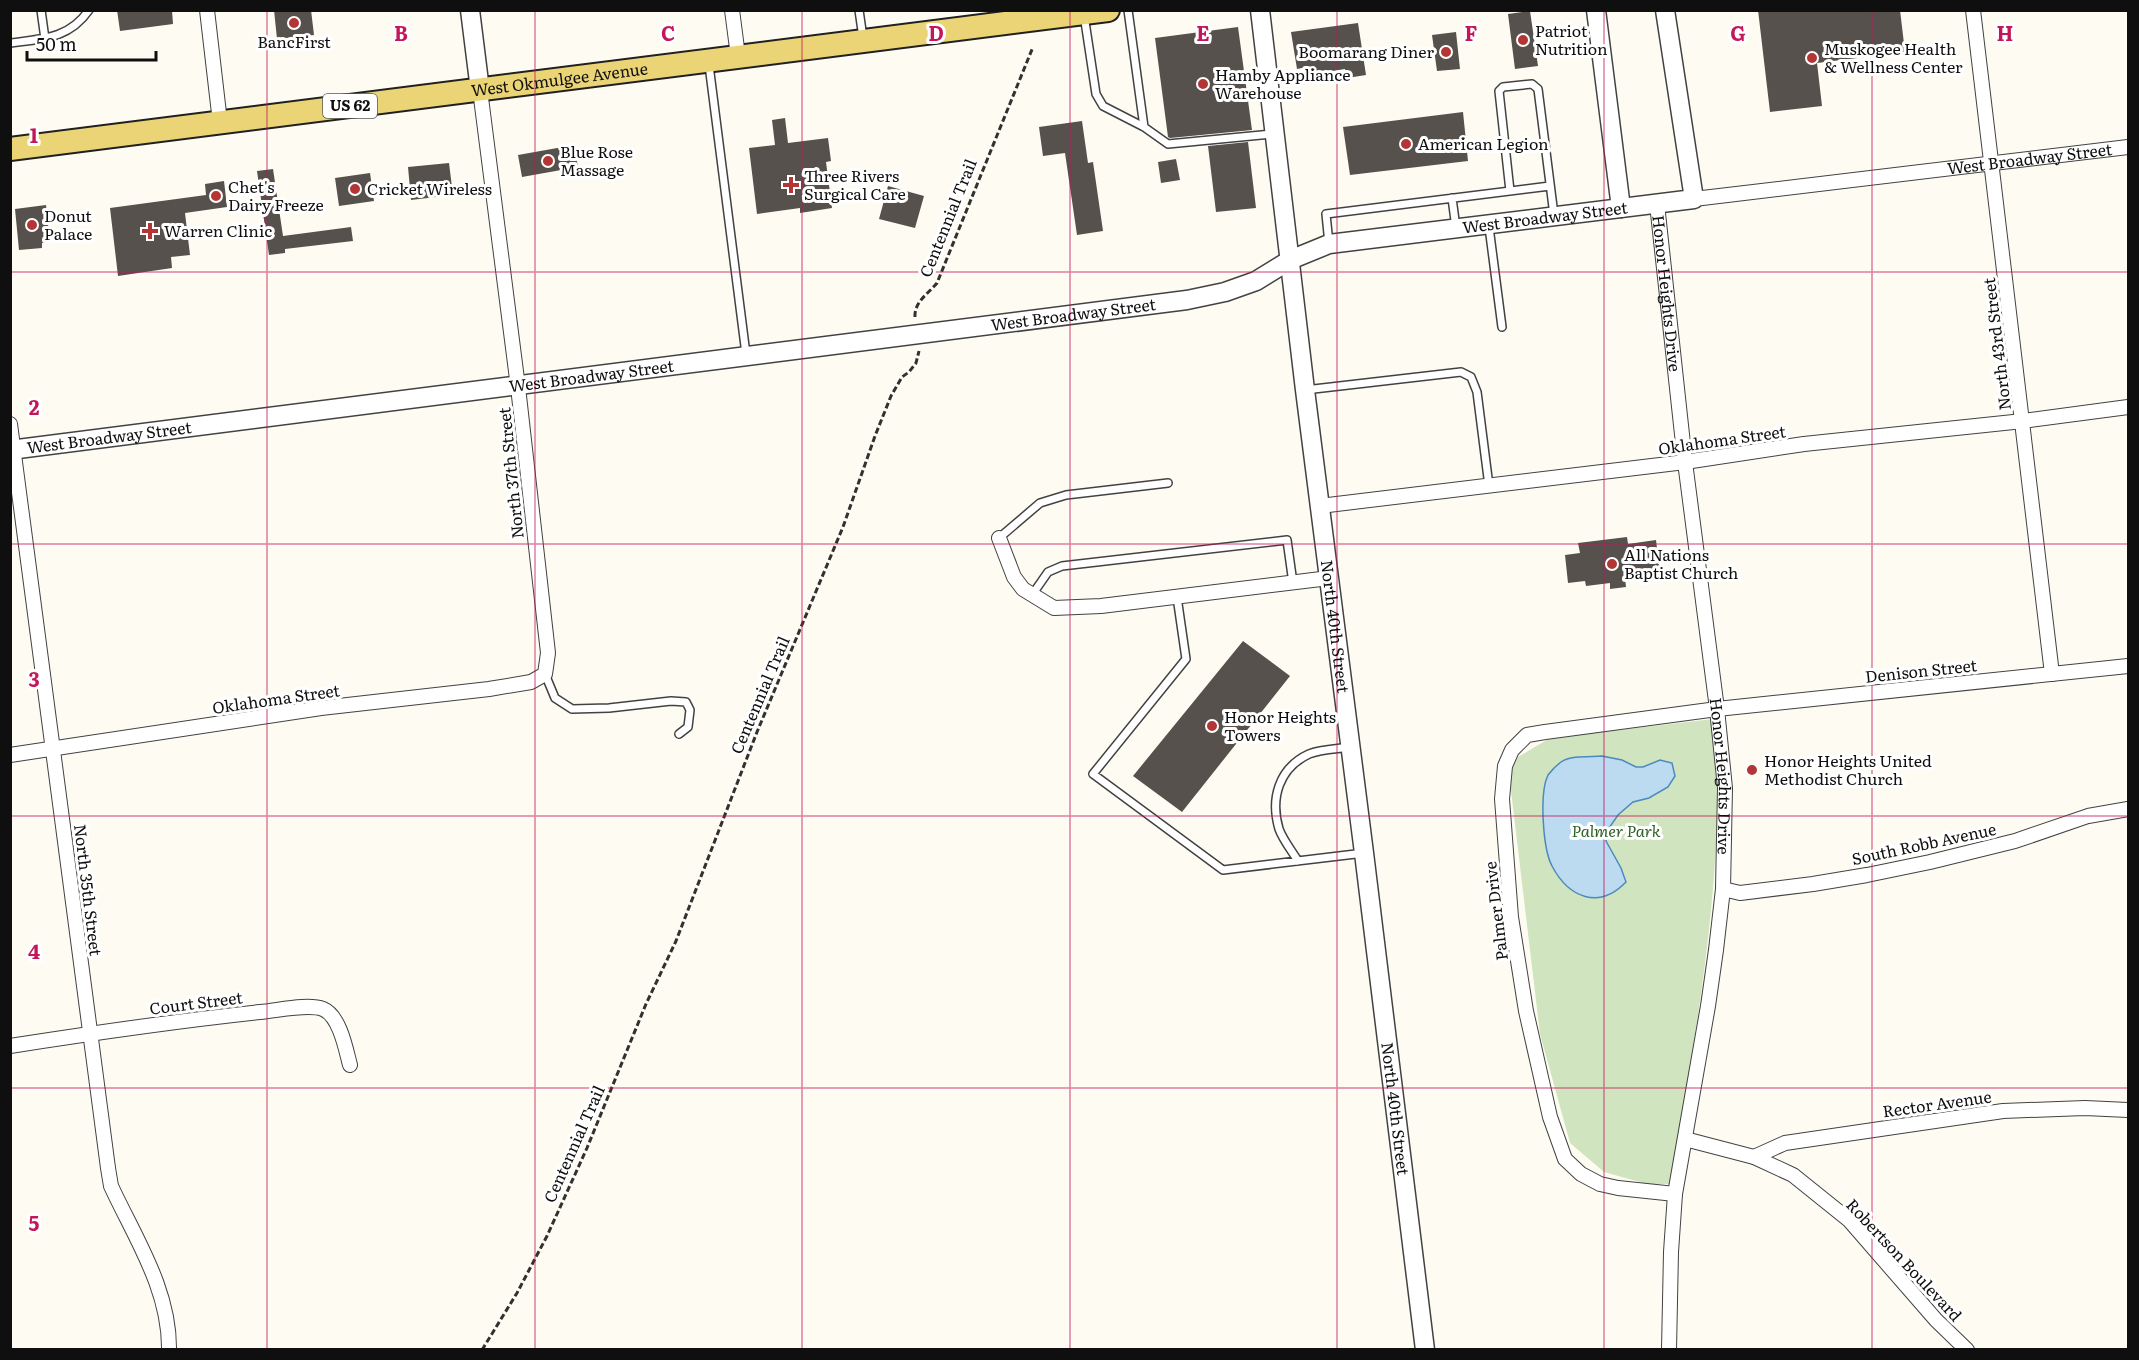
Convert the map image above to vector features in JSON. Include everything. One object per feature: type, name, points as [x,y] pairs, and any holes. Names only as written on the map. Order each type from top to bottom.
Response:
[{"type":"main road","name":"West Okmulgee Avenue","points":[[10,148],[480,90],[864,40],[1027,16],[1108,10]]},
{"type":"street","points":[[207,10],[219,122]]},
{"type":"street","points":[[470,10],[480,90]]},
{"type":"street","points":[[732,10],[738,56]]},
{"type":"street","name":"North 40th Street","points":[[1260,10],[1425,1350]]},
{"type":"street","points":[[1596,10],[1621,208]]},
{"type":"street","points":[[1665,10],[1694,199]]},
{"type":"street","name":"North 43rd Street","points":[[1973,10],[2052,674]]},
{"type":"street","name":"North 37th Street","points":[[480,90],[518,387],[548,653],[545,674]]},
{"type":"street","name":"West Broadway Street","points":[[12,450],[1187,300],[1225,292],[1256,281],[1290,260],[1329,244],[2128,147]]},
{"type":"street","name":"Honor Heights Drive","points":[[1657,204],[1685,462],[1718,709],[1725,788],[1723,889],[1708,1006],[1675,1194],[1669,1350]]},
{"type":"street","name":"Oklahoma Street","points":[[1320,506],[1685,462],[1804,444],[2023,421],[2128,407]]},
{"type":"street","name":"North 35th Street","points":[[10,424],[89,1034],[111,1186],[158,1283],[165,1313],[169,1350]]},
{"type":"street","points":[[999,538],[1014,577],[1023,589],[1049,606],[1060,608],[1101,606],[1329,578]]},
{"type":"street","name":"Denison Street","points":[[1718,709],[2128,666]]},
{"type":"street","name":"Oklahoma Street","points":[[10,755],[321,708],[489,689],[531,682],[545,674]]},
{"type":"street","name":"Palmer Drive","points":[[1675,1194],[1600,1184],[1581,1174],[1565,1159],[1559,1146],[1550,1117],[1524,999],[1511,917],[1502,799],[1505,766],[1512,750],[1527,735],[1718,709]]},
{"type":"street","name":"South Robb Avenue","points":[[1723,889],[1740,893],[1867,874],[2005,844],[2088,816],[2128,809]]},
{"type":"street","name":"Court Street","points":[[10,1046],[309,1007],[324,1010],[334,1020],[344,1038],[350,1065]]},
{"type":"street","name":"Rector Avenue","points":[[1754,1157],[1785,1143],[2003,1111],[2085,1108],[2128,1110]]},
{"type":"street","name":"Robertson Boulevard","points":[[1685,1139],[1754,1157],[1792,1175],[1849,1220],[1936,1320],[1967,1350]]},
{"type":"lane","points":[[41,10],[45,39]]},
{"type":"lane","points":[[10,43],[45,39],[63,34],[89,10]]},
{"type":"lane","points":[[859,10],[864,40]]},
{"type":"lane","points":[[1128,10],[1144,128]]},
{"type":"lane","points":[[1084,13],[1096,94],[1103,106],[1168,144],[1275,133]]},
{"type":"lane","points":[[708,59],[747,357]]},
{"type":"lane","points":[[1510,191],[1498,95],[1503,87],[1532,84],[1538,89],[1554,215]]},
{"type":"lane","points":[[1329,244],[1326,214],[1550,186]]},
{"type":"lane","points":[[1452,198],[1456,228]]},
{"type":"lane","points":[[1489,224],[1502,327]]},
{"type":"lane","points":[[1305,390],[1461,372],[1471,377],[1477,392],[1489,486]]},
{"type":"lane","points":[[999,538],[1040,503],[1066,495],[1168,483]]},
{"type":"lane","points":[[1032,595],[1048,572],[1062,566],[1287,540],[1293,583]]},
{"type":"lane","points":[[1177,597],[1186,659],[1093,774],[1223,870],[1364,853]]},
{"type":"lane","points":[[545,674],[555,698],[572,709],[609,708],[671,700],[686,702],[690,710],[688,727],[679,734]]},
{"type":"lane","points":[[1298,861],[1280,830],[1275,804],[1278,788],[1289,766],[1310,753],[1351,747]]},
{"type":"path","name":"Centennial Trail","points":[[482,1350],[517,1293],[547,1236],[587,1148],[646,1004],[676,941],[757,732],[843,527],[874,436],[891,396],[902,377],[916,363],[919,352],[914,313],[919,301],[937,283],[1033,47]]},
{"type":"green space","name":"Palmer Park","points":[[1713,719],[1718,788],[1708,943],[1669,1184],[1647,1184],[1604,1172],[1570,1143],[1540,1034],[1509,774],[1518,757],[1550,738]]},
{"type":"water","points":[[1602,756],[1622,760],[1636,767],[1643,767],[1660,760],[1672,763],[1675,776],[1668,787],[1649,798],[1633,802],[1618,815],[1609,828],[1606,841],[1626,882],[1616,891],[1595,898],[1576,893],[1559,877],[1552,866],[1546,847],[1543,807],[1548,775],[1561,762],[1570,758]]},
{"type":"building","points":[[117,10],[172,10],[173,24],[120,31]]},
{"type":"building","name":"BancFirst","points":[[274,10],[311,10],[314,35],[277,39]]},
{"type":"building","name":"Muskogee Health & Wellness Center","points":[[1758,10],[1900,10],[1905,52],[1817,63],[1822,106],[1770,112]]},
{"type":"building","name":"Patriot Nutrition","points":[[1530,11],[1538,66],[1515,69],[1508,14]]},
{"type":"building","points":[[1358,23],[1366,75],[1347,78],[1345,69],[1308,75],[1307,67],[1297,69],[1291,32]]},
{"type":"building","name":"Hamby Appliance Warehouse","points":[[1238,27],[1252,130],[1168,137],[1155,38]]},
{"type":"building","name":"Boomarang Diner","points":[[1456,32],[1460,69],[1437,71],[1432,35]]},
{"type":"building","name":"American Legion","points":[[1463,112],[1468,161],[1350,175],[1343,127]]},
{"type":"building","name":"Three Rivers Surgical Care","points":[[785,118],[788,143],[828,138],[831,161],[826,162],[832,208],[800,213],[800,208],[757,214],[749,148],[775,145],[772,120]]},
{"type":"building","points":[[1082,121],[1088,163],[1093,162],[1103,231],[1077,235],[1065,153],[1043,156],[1039,127]]},
{"type":"building","points":[[1248,142],[1256,208],[1216,212],[1208,146]]},
{"type":"building","name":"Blue Rose Massage","points":[[574,145],[578,167],[522,177],[518,155]]},
{"type":"building","points":[[1176,159],[1180,180],[1161,183],[1158,162]]},
{"type":"building","points":[[449,163],[453,195],[411,200],[408,167]]},
{"type":"building","points":[[273,169],[283,236],[351,227],[353,241],[285,249],[285,253],[269,255],[257,171]]},
{"type":"building","name":"Cricket Wireless","points":[[370,173],[374,201],[339,206],[335,178]]},
{"type":"building","name":"Warren Clinic","points":[[224,181],[227,207],[185,213],[190,255],[171,257],[172,268],[118,276],[110,208],[206,195],[205,184]]},
{"type":"building","points":[[888,186],[924,196],[915,228],[879,219]]},
{"type":"building","name":"Donut Palace","points":[[46,205],[50,242],[42,243],[42,248],[19,250],[15,209]]},
{"type":"building","name":"All Nations Baptist Church","points":[[1627,537],[1628,544],[1656,540],[1660,574],[1625,578],[1626,587],[1610,589],[1610,583],[1586,586],[1585,581],[1568,583],[1565,555],[1580,553],[1578,543]]},
{"type":"building","name":"Honor Heights Towers","points":[[1243,641],[1290,676],[1182,812],[1133,776]]},
{"type":"place","name":"BancFirst","points":[[294,23]]},
{"type":"place","name":"Patriot Nutrition","points":[[1523,40]]},
{"type":"place","name":"Boomarang Diner","points":[[1446,52]]},
{"type":"place","name":"Muskogee Health & Wellness Center","points":[[1812,58]]},
{"type":"place","name":"Hamby Appliance Warehouse","points":[[1203,84]]},
{"type":"place","name":"American Legion","points":[[1406,144]]},
{"type":"place","name":"Blue Rose Massage","points":[[548,161]]},
{"type":"place","name":"Three Rivers Surgical Care","points":[[791,185]]},
{"type":"place","name":"Cricket Wireless","points":[[355,189]]},
{"type":"place","name":"Chet's Dairy Freeze","points":[[216,196]]},
{"type":"place","name":"Donut Palace","points":[[32,225]]},
{"type":"place","name":"Warren Clinic","points":[[150,231]]},
{"type":"place","name":"All Nations Baptist Church","points":[[1612,564]]},
{"type":"place","name":"Honor Heights Towers","points":[[1212,726]]},
{"type":"place","name":"Honor Heights United Methodist Church","points":[[1752,770]]}]
